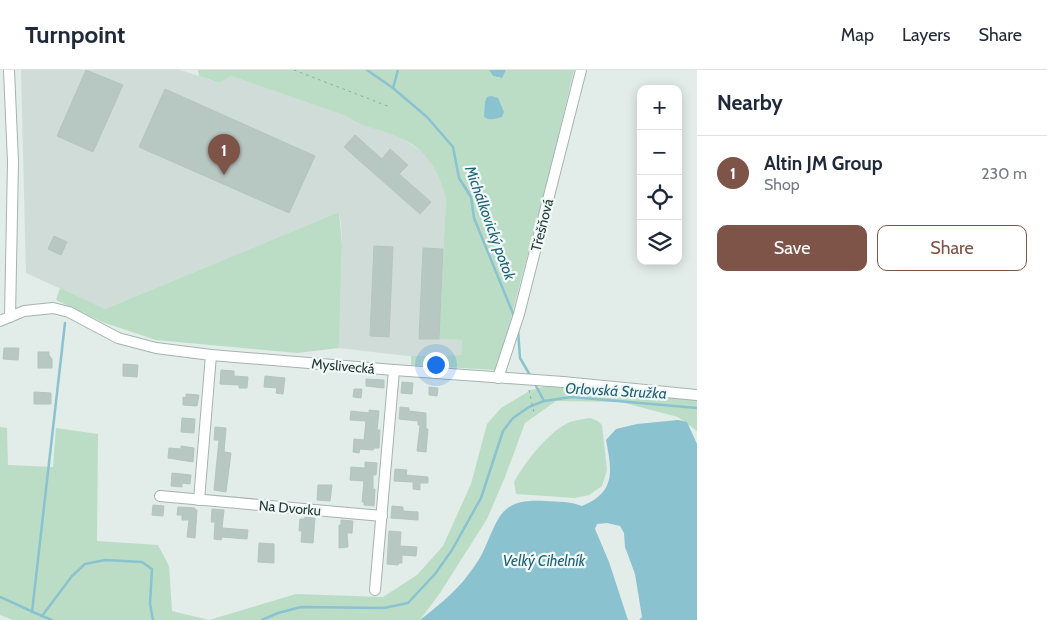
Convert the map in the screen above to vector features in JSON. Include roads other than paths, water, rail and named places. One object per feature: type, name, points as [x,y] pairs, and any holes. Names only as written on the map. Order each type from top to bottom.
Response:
[{"type":"street","points":[[5,319],[13,162],[9,70]]},
{"type":"street","name":"Třešňová","points":[[498,378],[519,314],[581,70]]},
{"type":"street","name":"Myslivecká","points":[[5,319],[24,311],[53,308],[69,312],[118,338],[156,348],[211,355],[697,395]]},
{"type":"street","points":[[199,500],[211,355]]},
{"type":"street","points":[[375,590],[394,370]]},
{"type":"street","name":"Na Dvorku","points":[[160,496],[382,516]]},
{"type":"water","points":[[489,70],[506,70],[502,78],[493,76]]},
{"type":"water","points":[[487,97],[498,98],[504,112],[502,117],[490,119],[484,117],[485,102]]},
{"type":"water","name":"Velký Cihelník","points":[[678,420],[687,422],[697,444],[697,620],[639,620],[642,617],[635,574],[625,547],[624,533],[620,526],[607,523],[597,524],[595,529],[609,562],[628,620],[420,620],[465,579],[480,557],[497,521],[509,507],[529,501],[564,502],[582,506],[601,494],[606,487],[609,479],[610,461],[606,440],[616,429],[637,424]]},
{"type":"waterway","points":[[367,70],[393,88]]},
{"type":"waterway","name":"Michálkovický potok","points":[[398,70],[393,88],[427,117],[453,147],[459,178],[471,197],[474,218],[514,316]]},
{"type":"waterway","points":[[32,612],[65,323]]},
{"type":"waterway","name":"Michálkovický potok","points":[[518,330],[520,358],[531,377]]},
{"type":"waterway","name":"Michálkovický potok","points":[[535,384],[544,401]]},
{"type":"waterway","name":"Orlovská Stružka","points":[[262,620],[278,613],[301,607],[384,608],[408,603],[435,574],[452,550],[481,498],[503,431],[513,418],[529,407],[544,401],[572,397],[697,408]]},
{"type":"waterway","name":"Orlovská Stružka","points":[[0,597],[42,616],[72,576],[85,564],[105,560],[142,562],[152,569],[150,604],[153,620]]},
{"type":"waterway","points":[[42,616],[52,620]]},
{"type":"place","name":"Altin JM Group","points":[[224,175]]}]
